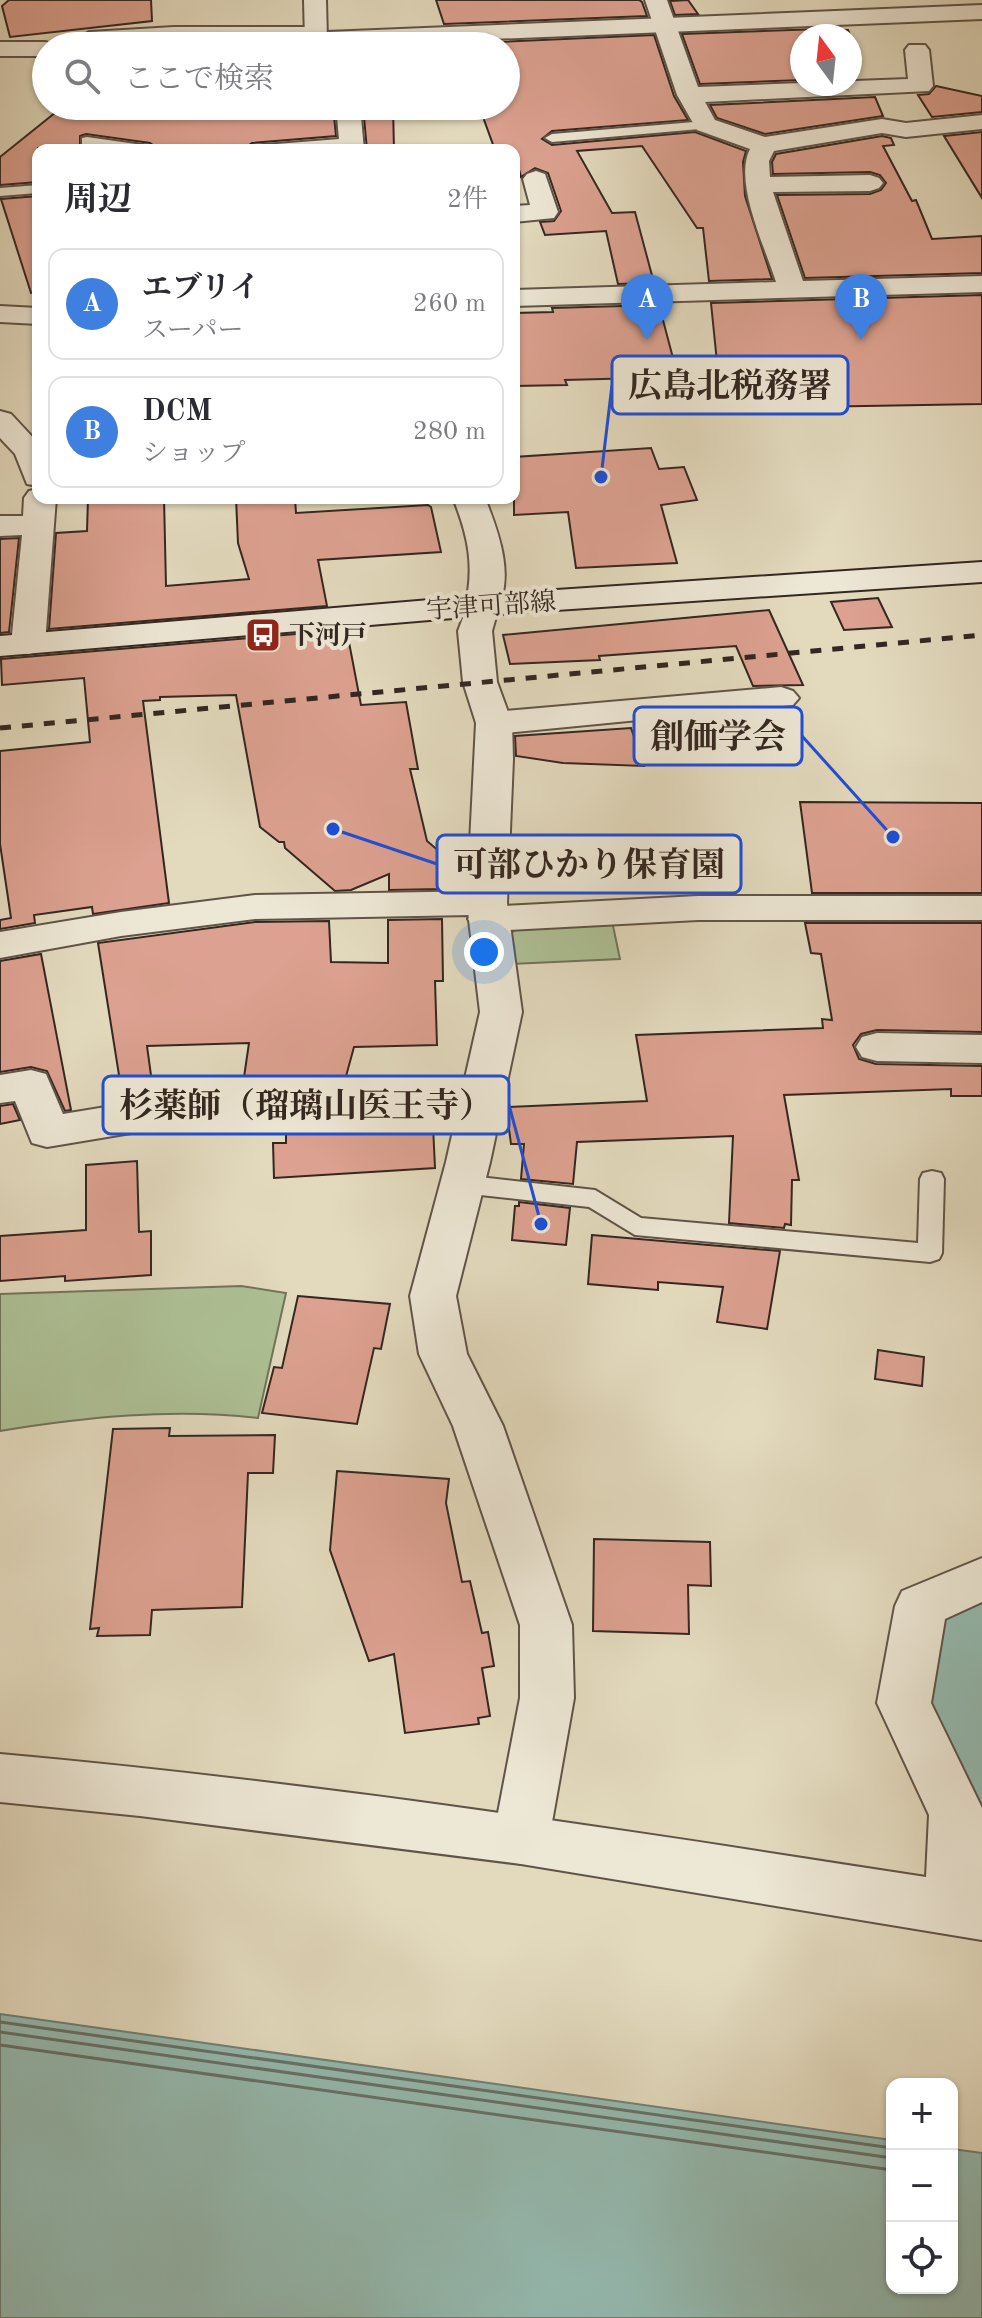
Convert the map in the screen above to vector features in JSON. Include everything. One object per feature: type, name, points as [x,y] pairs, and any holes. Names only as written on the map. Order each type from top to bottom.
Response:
[{"type":"street","points":[[315,0],[316,32]]},
{"type":"street","points":[[656,0],[689,95],[706,125],[764,145],[882,126],[906,130],[982,122]]},
{"type":"street","points":[[520,34],[982,12]]},
{"type":"street","points":[[0,49],[32,49]]},
{"type":"street","points":[[689,95],[921,86],[917,50]]},
{"type":"street","points":[[349,120],[352,144]]},
{"type":"street","points":[[764,145],[756,161],[758,185],[792,290]]},
{"type":"street","points":[[520,214],[545,212],[536,179]]},
{"type":"street","points":[[758,185],[870,183]]},
{"type":"street","points":[[520,298],[982,284]]},
{"type":"street","points":[[0,314],[32,316]]},
{"type":"street","points":[[0,420],[29,452],[32,460]]},
{"type":"street","points":[[471,504],[483,533],[490,577],[475,631],[480,682],[494,723],[495,774],[488,911],[501,1012],[433,1296],[443,1354],[478,1426],[546,1625],[547,1698],[521,1839]]},
{"type":"street","points":[[0,526],[39,512]]},
{"type":"street","points":[[14,645],[39,512]]},
{"type":"street","name":"宇津可部線","points":[[14,645],[482,606],[982,572]]},
{"type":"street","points":[[494,723],[781,698]]},
{"type":"street","points":[[0,945],[121,924],[255,907],[488,911],[982,908]]},
{"type":"street","points":[[877,1047],[982,1049]]},
{"type":"street","points":[[0,1089],[31,1084],[47,1132],[167,1112],[480,1107]]},
{"type":"street","points":[[0,1778],[140,1791],[521,1839],[968,1912],[957,1815],[904,1703],[921,1606],[982,1579]]},
{"type":"lane","points":[[123,32],[185,32]]},
{"type":"lane","points":[[552,138],[706,125]]},
{"type":"lane","points":[[87,141],[108,144]]},
{"type":"lane","points":[[0,192],[32,189]]},
{"type":"lane","points":[[462,1184],[595,1199],[635,1226],[930,1253],[932,1179]]},
{"type":"green space","points":[[612,921],[620,959],[511,964],[507,937],[518,927]]},
{"type":"green space","points":[[241,1286],[286,1293],[258,1418],[161,1414],[0,1431],[0,1294]]},
{"type":"water","points":[[0,2014],[886,2139],[886,2294],[958,2294],[958,2150],[982,2153],[982,2318],[0,2318]]},
{"type":"building","points":[[9,0],[151,0],[152,21],[32,32],[32,35],[10,37],[2,6]]},
{"type":"building","points":[[436,0],[639,0],[647,16],[444,24]]},
{"type":"building","points":[[688,0],[698,14],[675,15],[670,1]]},
{"type":"building","points":[[790,30],[790,80],[700,84],[682,34]]},
{"type":"building","points":[[654,35],[674,96],[688,120],[552,131],[542,139],[552,145],[695,132],[746,151],[743,162],[745,196],[772,279],[709,281],[703,228],[697,228],[642,146],[577,151],[612,213],[635,212],[654,283],[618,284],[606,231],[545,235],[540,222],[554,221],[561,211],[548,173],[535,168],[521,177],[520,144],[493,144],[484,120],[520,120],[520,41]]},
{"type":"building","points":[[936,86],[982,96],[982,112],[932,117],[918,95],[929,94]]},
{"type":"building","points":[[875,97],[883,116],[765,134],[717,118],[710,105]]},
{"type":"building","points":[[46,120],[334,120],[336,136],[251,144],[151,144],[86,134],[80,136],[80,144],[32,144],[32,182],[0,185],[0,157]]},
{"type":"building","points":[[364,120],[393,120],[394,144],[366,144]]},
{"type":"building","points":[[982,132],[982,198],[944,136]]},
{"type":"building","points":[[882,136],[891,138],[894,145],[883,146],[912,201],[916,200],[932,239],[982,236],[982,273],[805,278],[777,195],[870,194],[881,190],[886,183],[880,175],[870,172],[773,174],[772,162],[776,154]]},
{"type":"building","points":[[32,196],[32,293],[31,293],[1,199]]},
{"type":"building","points":[[982,295],[982,404],[742,408],[734,382],[719,382],[711,303]]},
{"type":"building","points":[[659,305],[678,377],[565,380],[567,385],[520,386],[520,313],[553,312],[552,308]]},
{"type":"building","points":[[651,448],[659,469],[684,467],[697,500],[661,505],[677,563],[576,568],[568,512],[514,515],[514,504],[520,504],[520,457]]},
{"type":"building","points":[[88,504],[164,504],[166,586],[249,579],[238,543],[236,504],[295,504],[296,513],[428,505],[441,552],[318,560],[327,606],[49,629],[56,533],[87,531]]},
{"type":"building","points":[[19,538],[9,632],[0,633],[0,539]]},
{"type":"building","points":[[878,598],[892,627],[844,630],[831,602]]},
{"type":"building","points":[[769,610],[803,685],[753,686],[736,646],[599,656],[600,660],[510,664],[503,635]]},
{"type":"building","points":[[332,631],[333,638],[348,637],[361,705],[406,702],[418,769],[410,769],[427,841],[453,863],[441,869],[441,889],[389,890],[389,874],[351,890],[335,891],[285,848],[284,842],[279,842],[260,827],[236,695],[160,697],[160,700],[143,701],[169,903],[93,914],[92,907],[34,915],[35,923],[0,929],[0,920],[11,918],[0,844],[0,751],[90,742],[84,678],[2,685],[1,659]]},
{"type":"building","points":[[631,728],[644,766],[563,763],[516,756],[515,736]]},
{"type":"building","points":[[800,802],[982,803],[982,893],[812,893]]},
{"type":"building","points":[[442,919],[443,981],[435,981],[437,1045],[354,1047],[342,1091],[285,1092],[285,1084],[243,1084],[249,1043],[147,1046],[153,1090],[122,1094],[98,943],[255,922],[329,921],[331,962],[388,963],[388,920]]},
{"type":"building","points":[[805,923],[982,923],[982,1032],[877,1030],[861,1034],[853,1045],[859,1059],[876,1064],[982,1066],[982,1096],[951,1096],[951,1089],[784,1095],[799,1180],[792,1180],[791,1225],[785,1224],[784,1228],[729,1223],[733,1136],[577,1142],[573,1184],[521,1179],[524,1144],[511,1144],[506,1107],[647,1101],[636,1035],[823,1028],[822,1019],[832,1020],[821,954],[811,953]]},
{"type":"building","points":[[41,954],[71,1110],[65,1111],[47,1071],[31,1067],[0,1072],[0,961]]},
{"type":"building","points":[[13,1104],[20,1120],[0,1124],[0,1106]]},
{"type":"building","points":[[433,1126],[435,1168],[274,1178],[273,1143],[286,1143],[286,1128]]},
{"type":"building","points":[[137,1161],[139,1232],[151,1231],[151,1275],[65,1281],[65,1276],[0,1281],[0,1236],[86,1230],[86,1165]]},
{"type":"building","points":[[519,1202],[570,1208],[566,1245],[512,1240],[515,1206],[519,1206]]},
{"type":"building","points":[[592,1235],[780,1251],[767,1329],[717,1322],[723,1287],[658,1282],[658,1290],[588,1284]]},
{"type":"building","points":[[298,1296],[390,1304],[381,1349],[374,1348],[357,1424],[262,1413],[274,1367],[282,1368]]},
{"type":"building","points":[[878,1350],[924,1357],[922,1386],[875,1379]]},
{"type":"building","points":[[170,1428],[169,1436],[275,1435],[273,1473],[248,1473],[242,1607],[152,1610],[150,1635],[97,1636],[99,1628],[90,1629],[113,1429]]},
{"type":"building","points":[[337,1471],[449,1479],[446,1503],[462,1582],[470,1581],[482,1633],[488,1632],[494,1666],[482,1668],[490,1716],[478,1718],[479,1724],[405,1733],[394,1654],[369,1661],[330,1550]]},
{"type":"building","points":[[594,1539],[710,1542],[711,1586],[688,1585],[689,1634],[593,1631]]},
{"type":"waterway","points":[[982,1603],[945,1626],[938,1674],[982,1797]]},
{"type":"railway","points":[[0,728],[982,635]]},
{"type":"place","name":"エブリイ","points":[[647,340]]},
{"type":"place","name":"DCM","points":[[861,340]]},
{"type":"place","name":"広島北税務署","points":[[601,477]]},
{"type":"place","name":"下河戸","points":[[263,635]]},
{"type":"place","name":"可部ひかり保育園","points":[[333,829]]},
{"type":"place","name":"創価学会","points":[[893,837]]},
{"type":"place","name":"杉薬師（瑠璃山医王寺）","points":[[541,1224]]}]
